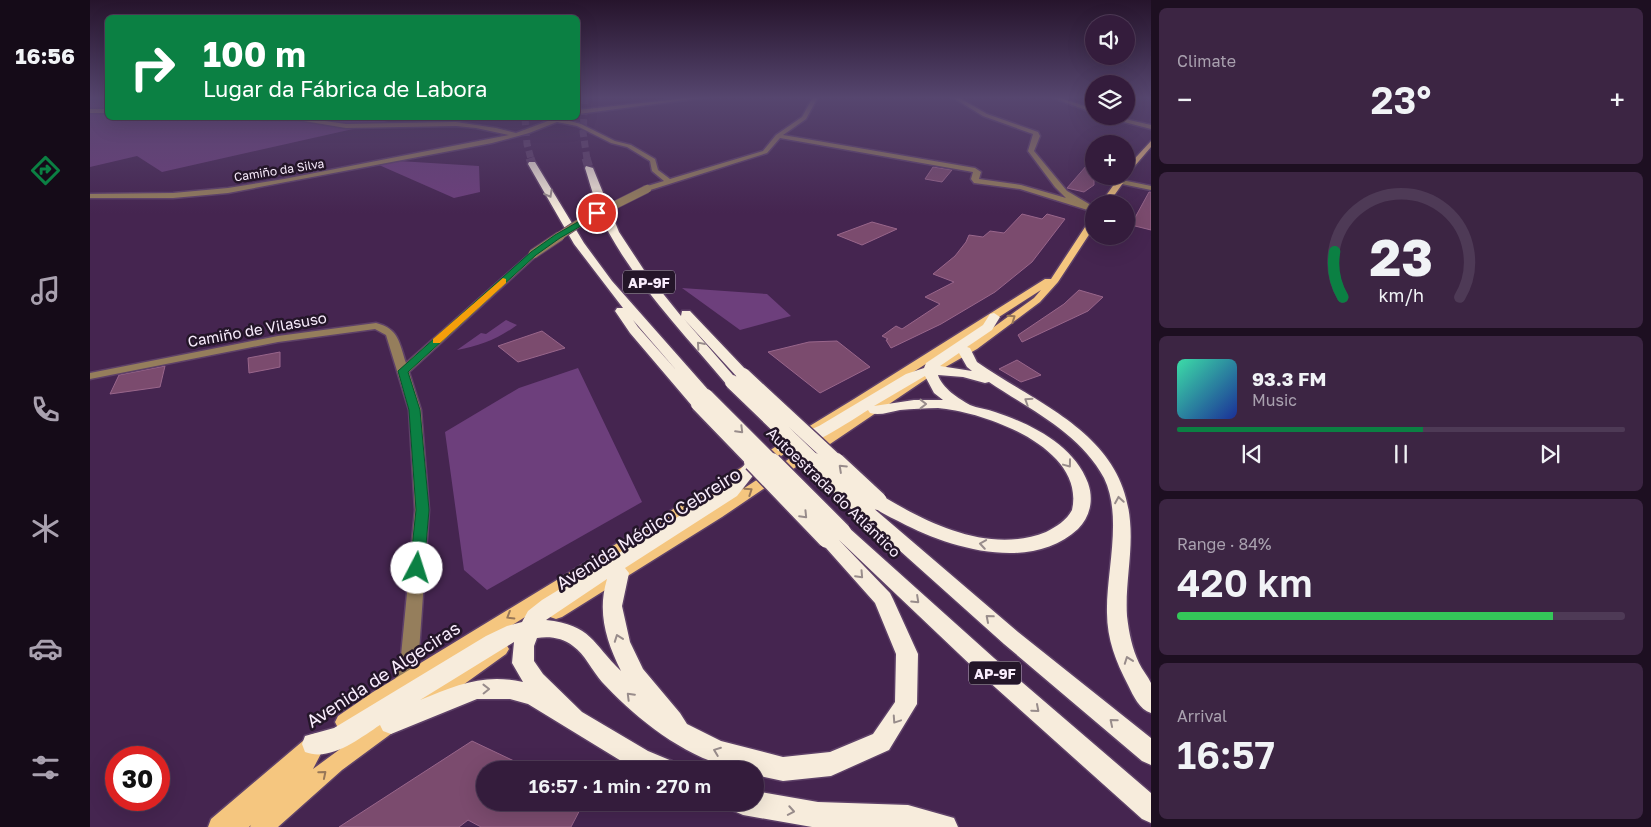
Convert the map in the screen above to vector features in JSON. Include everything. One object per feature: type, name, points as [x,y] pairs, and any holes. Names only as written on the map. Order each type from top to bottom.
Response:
[{"type":"highway","name":"AP-9F","points":[[532,164],[580,244],[608,283],[702,400],[834,535]]},
{"type":"highway","name":"Autoestrada do Atlántico","points":[[589,168],[599,198],[614,232],[669,295],[737,379],[1011,638],[1151,753]]},
{"type":"highway","points":[[872,506],[958,540],[1005,547],[1044,542],[1070,527],[1082,508],[1082,489],[1075,473],[1056,449],[1027,429],[952,400],[941,392],[932,381],[930,371],[934,363],[988,327],[994,317]]},
{"type":"highway","points":[[965,351],[972,364],[1078,436],[1103,462],[1118,493],[1122,522],[1117,595],[1120,635],[1136,681],[1151,703]]},
{"type":"highway","points":[[784,447],[805,441],[916,375],[930,371],[964,373],[1003,386]]},
{"type":"highway","points":[[874,410],[910,404],[940,404],[970,408]]},
{"type":"highway","points":[[573,717],[535,681],[523,663],[523,646],[535,617],[549,606],[731,492],[751,468]]},
{"type":"highway","name":"Autoestrada do Atlántico","points":[[834,535],[1151,810]]},
{"type":"highway","points":[[314,744],[339,738],[494,642],[514,632],[544,628],[562,630],[582,640],[608,673],[636,702],[683,735],[718,751],[752,762],[783,769],[831,764],[881,742],[906,704],[907,654],[883,599],[834,535]]},
{"type":"highway","points":[[620,573],[612,597],[615,630],[625,657],[641,684],[663,707],[683,735]]},
{"type":"highway","points":[[391,723],[477,689],[510,689],[534,695],[643,761]]},
{"type":"highway","points":[[764,806],[818,815],[908,818],[945,827]]},
{"type":"main road","points":[[1135,163],[1151,143]]},
{"type":"main road","name":"Avenida Médico Cebreiro","points":[[261,827],[335,763],[391,723],[529,630],[717,513],[930,371],[965,351],[1044,294],[1085,234]]},
{"type":"main road","name":"Avenida Médico Cebreiro","points":[[581,572],[994,317],[1060,272]]},
{"type":"main road","name":"Avenida de Algeciras","points":[[219,827],[314,744],[380,698],[581,572]]},
{"type":"main road","points":[[232,827],[303,766],[312,752],[314,744]]},
{"type":"main road","points":[[273,827],[286,806]]},
{"type":"street","name":"Camiño da Silva","points":[[90,196],[198,194],[269,185],[316,177],[418,154],[496,142],[514,136]]},
{"type":"street","points":[[600,136],[640,151],[653,160],[655,171],[669,182]]},
{"type":"street","points":[[403,371],[533,254],[580,223],[647,189],[765,152],[778,136],[975,170],[978,172],[975,179],[977,181],[1021,186],[1085,207]]},
{"type":"street","points":[[1037,136],[1031,151],[1058,188],[1077,204]]},
{"type":"street","points":[[1135,181],[1151,188]]},
{"type":"street","name":"Camiño de Vilasuso","points":[[90,376],[278,339],[376,326],[385,329],[391,334],[415,410],[422,510],[409,666],[402,685]]},
{"type":"shaded area","points":[[90,136],[324,136],[162,172],[137,156],[90,167]]},
{"type":"shaded area","points":[[399,161],[479,166],[480,192],[454,198],[379,165]]},
{"type":"shaded area","points":[[682,288],[767,294],[791,316],[740,330]]},
{"type":"shaded area","points":[[506,320],[517,325],[488,341],[457,350],[481,333],[486,334]]},
{"type":"shaded area","points":[[578,368],[642,502],[487,590],[464,570],[445,432],[519,388]]},
{"type":"building","points":[[933,167],[952,170],[942,182],[925,179]]},
{"type":"building","points":[[1085,167],[1085,185],[1094,185],[1084,192],[1067,188]]},
{"type":"building","points":[[1149,192],[1151,192],[1151,230],[1135,226],[1135,218]]},
{"type":"building","points":[[1022,214],[1042,219],[1047,214],[1065,219],[1032,262],[995,292],[941,324],[891,348],[886,340],[888,339],[882,336],[896,326],[902,329],[940,304],[925,297],[954,282],[933,274],[955,256],[969,235],[983,237],[990,231],[1004,233]]},
{"type":"building","points":[[872,222],[897,229],[862,245],[837,235]]},
{"type":"building","points":[[1079,290],[1103,297],[1088,311],[1022,342],[1018,335],[1064,304]]},
{"type":"building","points":[[542,331],[565,348],[518,362],[498,346]]},
{"type":"building","points":[[837,341],[870,367],[820,393],[768,352],[809,342]]},
{"type":"building","points":[[280,352],[280,367],[249,373],[248,358]]},
{"type":"building","points":[[1017,360],[1041,375],[1021,382],[999,369]]},
{"type":"building","points":[[165,366],[160,387],[110,394],[119,375]]},
{"type":"building","points":[[472,741],[514,761],[476,761],[476,811],[579,811],[571,827],[481,827],[468,820],[459,827],[339,827]]},
{"type":"tunnel","points":[[526,136],[531,159]]},
{"type":"tunnel","points":[[584,136],[587,159]]},
{"type":"tunnel","points":[[530,158],[532,164]]},
{"type":"tunnel","points":[[586,158],[589,168]]},
{"type":"slow traffic","points":[[436,341],[503,281]]},
{"type":"route","points":[[417,568],[422,510],[415,410],[406,386],[403,371],[533,254],[558,236],[597,213]]}]
